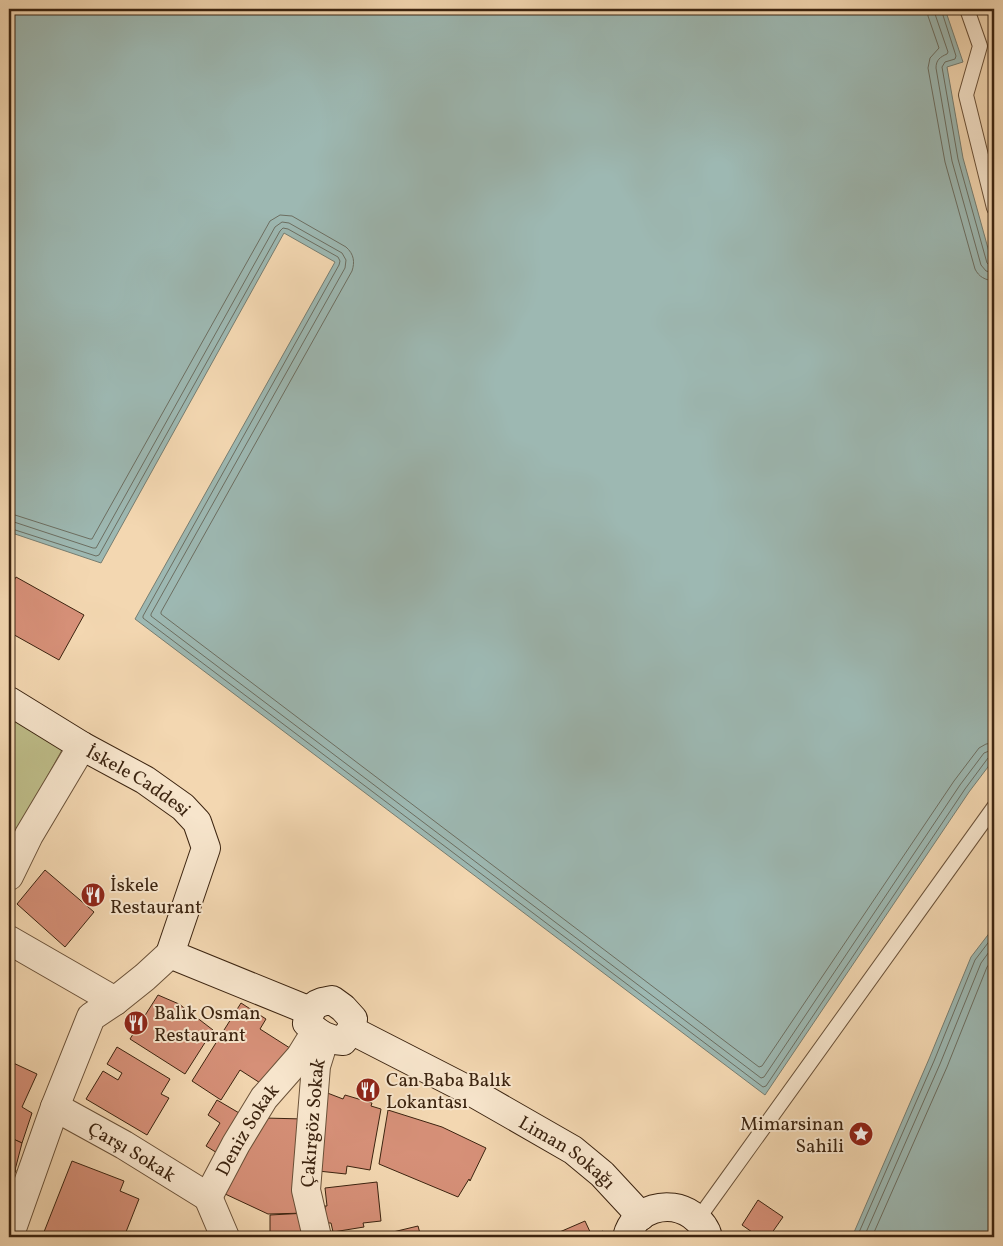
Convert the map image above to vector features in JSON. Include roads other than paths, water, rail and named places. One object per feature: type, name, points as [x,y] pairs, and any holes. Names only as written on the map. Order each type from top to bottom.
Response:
[{"type":"street","name":"İskele Caddesi","points":[[9,702],[82,746],[145,780],[183,807],[197,822],[206,848],[170,954]]},
{"type":"street","points":[[9,876],[29,835],[82,746]]},
{"type":"street","points":[[9,940],[115,1001]]},
{"type":"street","points":[[9,1237],[55,1107],[91,1017],[115,1001],[170,954],[317,1027],[334,1040],[343,1040],[351,1030],[353,1019],[344,1008],[332,1000],[318,1003],[317,1027]]},
{"type":"street","name":"Deniz Sokak","points":[[225,1237],[208,1197],[236,1144],[264,1098],[300,1057],[317,1027]]},
{"type":"street","name":"Çakırgöz Sokak","points":[[317,1027],[316,1066],[306,1190],[317,1237]]},
{"type":"street","name":"Liman Sokağı","points":[[351,1030],[472,1092],[573,1150],[602,1174],[634,1226],[655,1208],[670,1206],[685,1210],[703,1228]]},
{"type":"street","name":"Çarşı Sokak","points":[[55,1107],[124,1145],[208,1197]]},
{"type":"lane","points":[[967,9],[980,46],[966,95],[994,208]]},
{"type":"lane","points":[[703,1228],[994,807]]},
{"type":"water","points":[[9,9],[945,9],[963,62],[947,67],[963,158],[994,270],[994,759],[969,792],[765,1095],[135,619],[335,262],[284,233],[101,563],[9,532]]},
{"type":"water","points":[[994,927],[994,1237],[852,1237],[971,957]]},
{"type":"place","name":"İskele Restaurant","points":[[93,895]]},
{"type":"place","name":"Balık Osman Restaurant","points":[[136,1023]]},
{"type":"place","name":"Can Baba Balık Lokantası","points":[[368,1090]]},
{"type":"place","name":"Mimarsinan Sahili","points":[[861,1134]]}]
